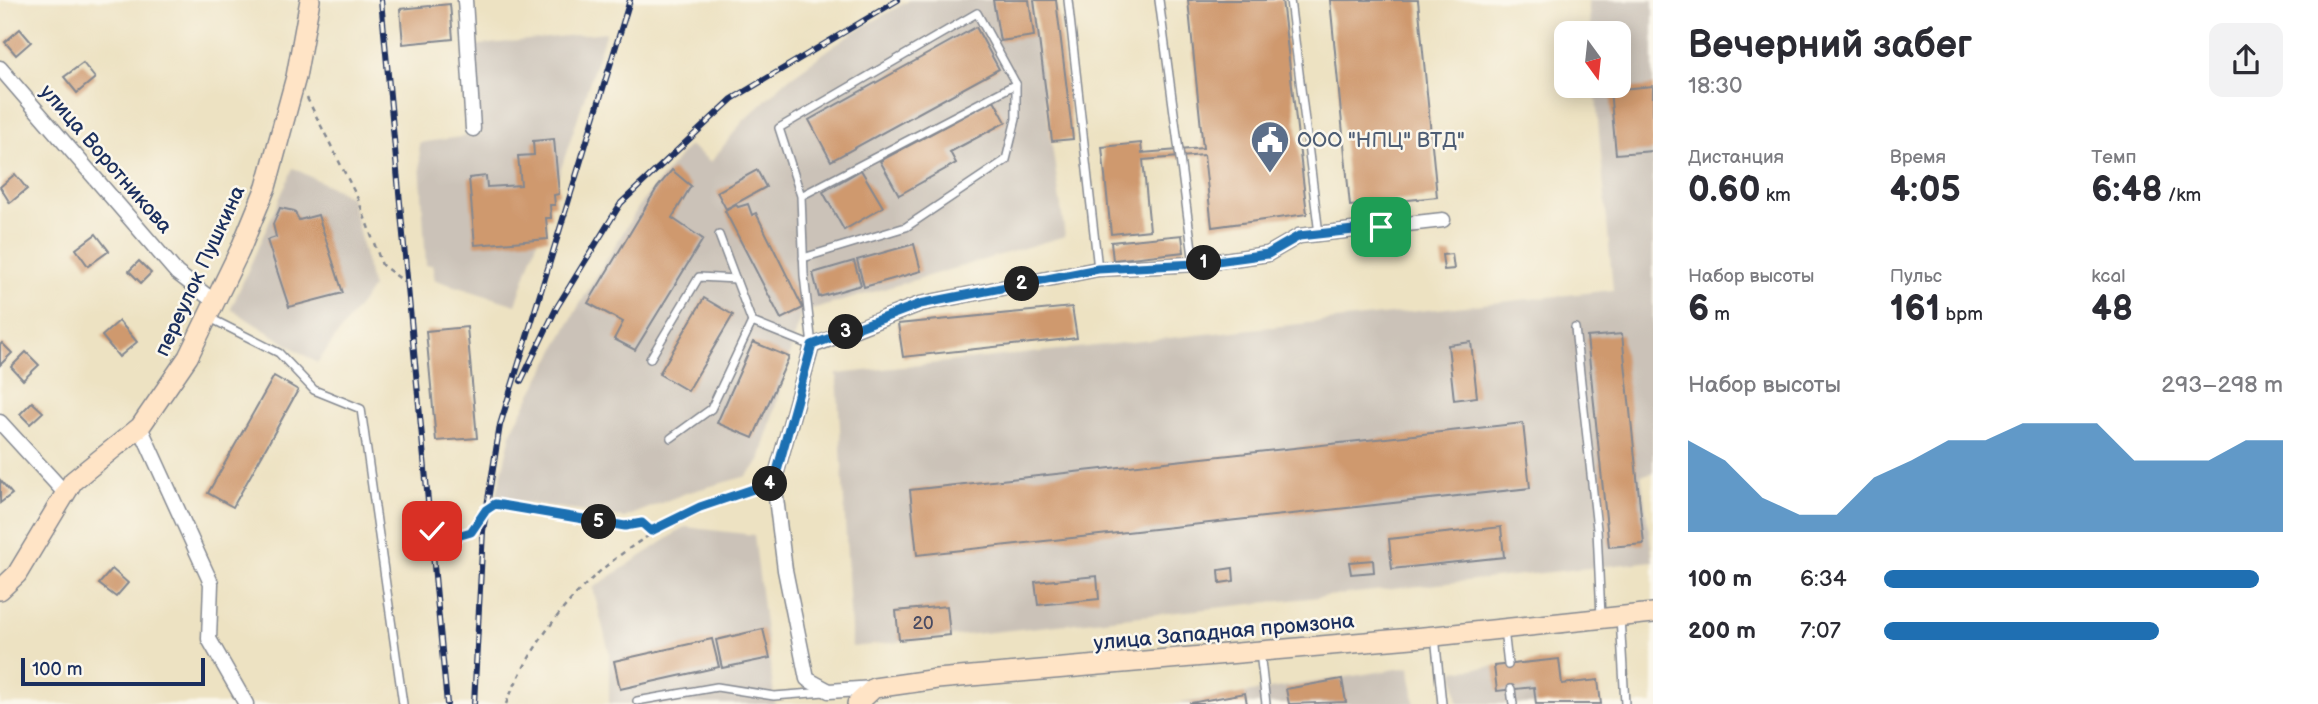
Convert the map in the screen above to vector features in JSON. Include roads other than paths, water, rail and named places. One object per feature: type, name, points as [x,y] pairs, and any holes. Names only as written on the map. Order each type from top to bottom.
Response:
[{"type":"street","name":"переулок Пушкина","points":[[0,590],[17,574],[73,481],[140,427],[188,357],[265,187],[300,86],[310,0]]},
{"type":"street","points":[[465,0],[473,129]]},
{"type":"street","name":"улица Воротникова","points":[[0,68],[211,309]]},
{"type":"street","points":[[874,688],[829,691],[807,679],[785,570],[774,482],[812,345],[920,304],[1098,269],[1195,264],[1268,254],[1299,236],[1443,220]]},
{"type":"street","points":[[0,422],[65,494]]},
{"type":"street","points":[[140,427],[211,583],[209,639],[246,704]]},
{"type":"street","name":"улица Западная промзона","points":[[874,688],[937,679],[1435,636],[1653,613]]},
{"type":"street","points":[[857,704],[874,688]]},
{"type":"lane","points":[[1068,0],[1098,269]]},
{"type":"lane","points":[[1159,0],[1195,264]]},
{"type":"lane","points":[[1290,0],[1319,234]]},
{"type":"lane","points":[[752,322],[812,345],[803,258],[802,196],[779,128],[977,13],[1016,84],[1016,119],[1006,160],[906,227],[803,258]]},
{"type":"lane","points":[[802,196],[1016,84]]},
{"type":"lane","points":[[671,438],[711,410],[752,322],[719,235]]},
{"type":"lane","points":[[650,359],[699,276],[736,279]]},
{"type":"lane","points":[[211,309],[279,352],[314,390],[361,409],[403,704]]},
{"type":"lane","points":[[1575,328],[1597,529],[1625,704]]},
{"type":"lane","points":[[1504,628],[1508,665]]},
{"type":"lane","points":[[1435,636],[1442,704]]},
{"type":"lane","points":[[1260,652],[1266,704]]},
{"type":"lane","points":[[637,701],[717,687],[774,696],[829,691]]},
{"type":"lane","points":[[1511,689],[1513,704]]},
{"type":"railway","points":[[381,0],[447,704]]},
{"type":"railway","points":[[474,704],[483,531],[500,425],[630,0]]},
{"type":"railway","points":[[521,381],[557,307],[621,203],[732,99],[898,0]]},
{"type":"place","name":"ООО \"НПЦ\" ВТД\"","points":[[1270,174]]}]
